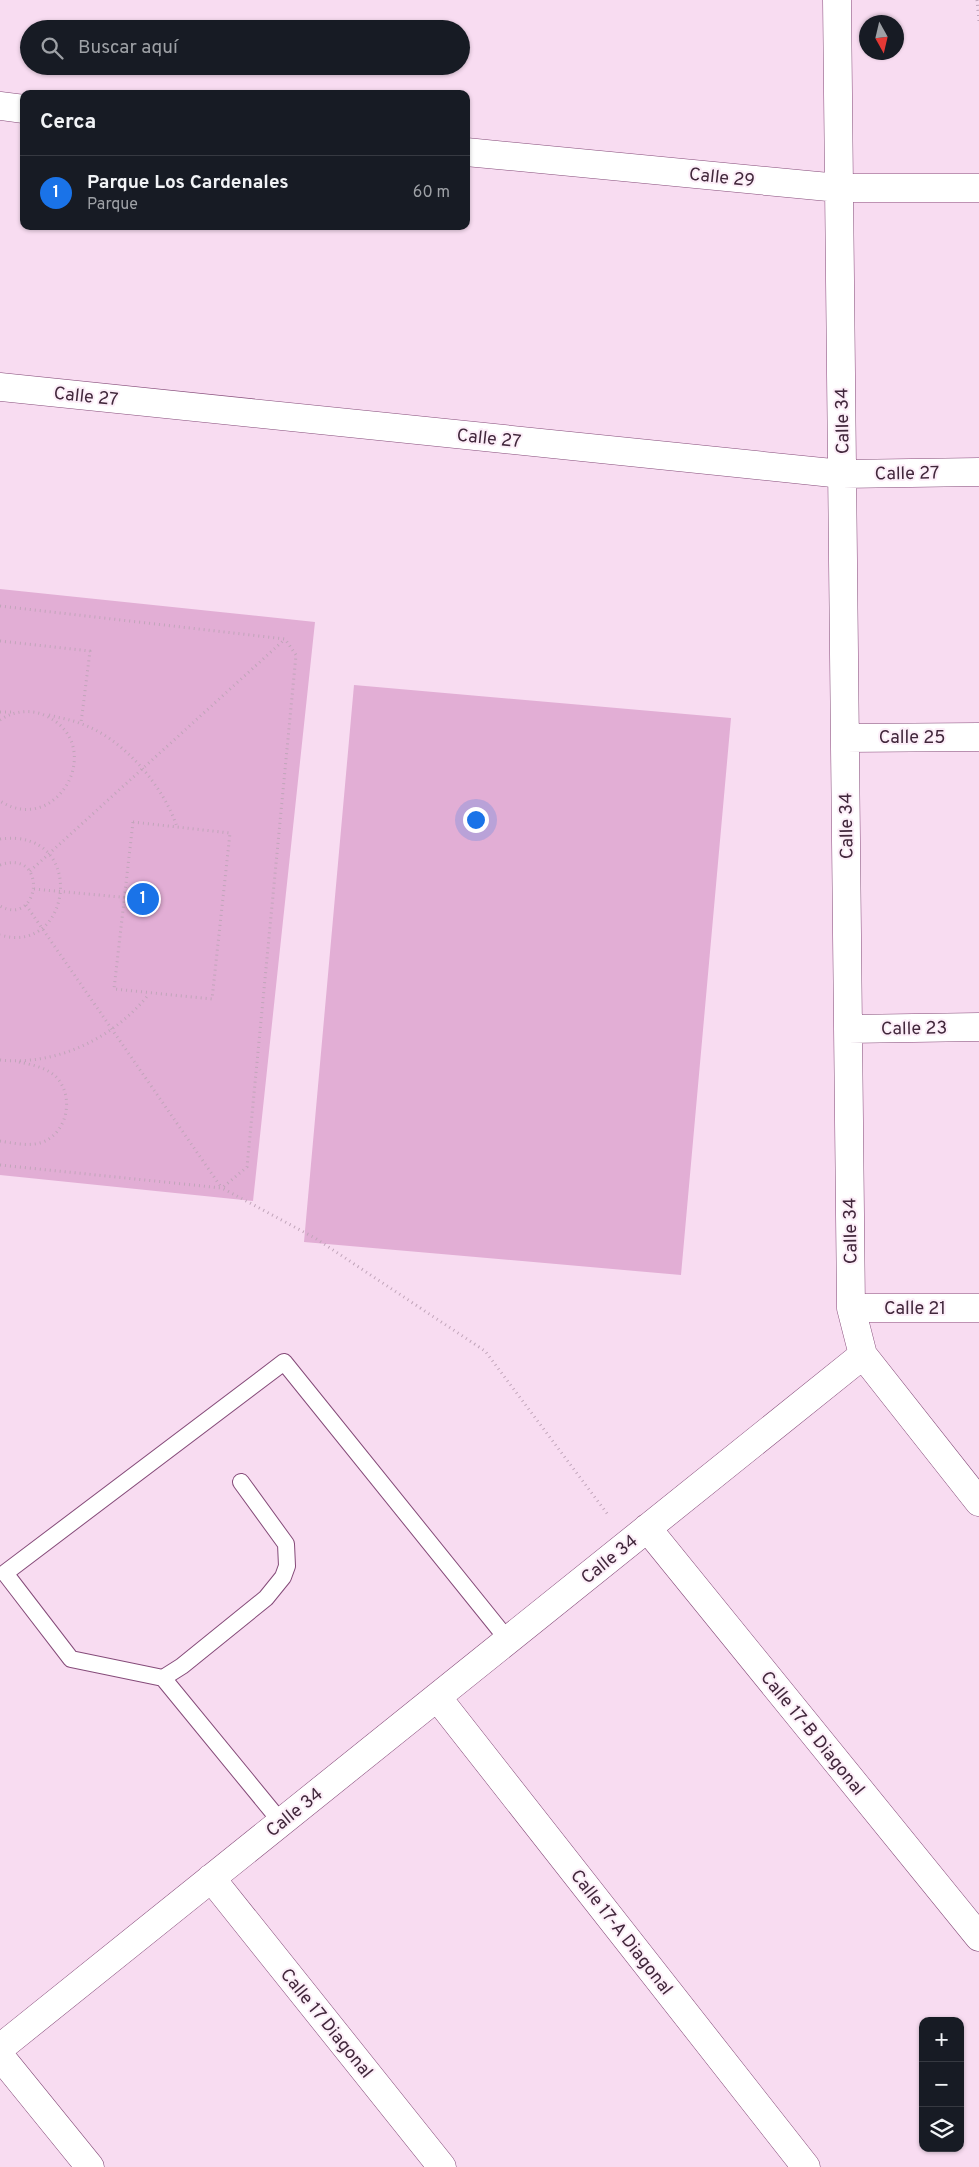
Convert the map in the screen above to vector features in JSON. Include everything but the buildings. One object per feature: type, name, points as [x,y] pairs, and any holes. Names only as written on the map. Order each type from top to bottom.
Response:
[{"type":"street","name":"Calle 34","points":[[0,2048],[863,1354],[851,1308],[837,0]]},
{"type":"street","points":[[0,106],[20,108]]},
{"type":"street","name":"Calle 29","points":[[470,152],[839,188],[979,188]]},
{"type":"street","name":"Calle 27","points":[[0,387],[842,474],[979,472]]},
{"type":"street","name":"Calle 25","points":[[845,738],[979,737]]},
{"type":"street","name":"Calle 23","points":[[848,1029],[979,1027]]},
{"type":"street","name":"Calle 21","points":[[851,1308],[979,1308]]},
{"type":"street","points":[[863,1354],[979,1502]]},
{"type":"street","name":"Calle 17-B Diagonal","points":[[647,1528],[979,1937]]},
{"type":"street","name":"Calle 17-A Diagonal","points":[[437,1698],[806,2167]]},
{"type":"street","name":"Calle 17 Diagonal","points":[[211,1878],[442,2167]]},
{"type":"street","points":[[0,2056],[90,2167]]},
{"type":"lane","points":[[281,1822],[163,1678],[71,1659],[5,1573],[284,1362],[508,1640]]},
{"type":"lane","points":[[163,1678],[182,1666],[258,1605],[283,1577],[288,1555],[286,1544],[241,1482]]},
{"type":"path","points":[[977,0],[979,21]]},
{"type":"path","points":[[0,606],[285,639],[296,655],[247,1167],[222,1188]]},
{"type":"path","points":[[30,871],[285,639]]},
{"type":"path","points":[[0,640],[90,651],[81,723]]},
{"type":"path","points":[[0,712],[39,713],[81,723],[118,745],[150,775],[172,812],[177,827]]},
{"type":"path","points":[[0,720],[20,712]]},
{"type":"path","points":[[0,801],[8,806],[23,809],[39,807],[54,801],[66,789],[73,775],[75,760],[72,744],[65,730],[53,719],[39,713]]},
{"type":"path","points":[[133,822],[177,827],[230,833],[212,1000],[114,989],[133,822]]},
{"type":"path","points":[[0,839],[14,837],[30,840],[48,854],[55,861],[61,876],[62,892],[58,907],[50,920],[42,927],[22,937],[0,935]]},
{"type":"path","points":[[0,865],[16,862],[30,871],[33,877],[34,889],[31,900],[26,905],[10,910],[0,906]]},
{"type":"path","points":[[34,889],[131,898]]},
{"type":"path","points":[[26,905],[222,1188]]},
{"type":"path","points":[[16,1061],[59,1055],[100,1038],[134,1012],[150,993]]},
{"type":"path","points":[[0,1060],[16,1061],[42,1067],[58,1078],[64,1089],[67,1108],[62,1126],[42,1142],[26,1144],[0,1141]]},
{"type":"path","points":[[0,1165],[222,1188],[314,1238],[485,1351],[613,1522]]},
{"type":"shaded area","points":[[0,589],[315,622],[253,1201],[0,1175]]},
{"type":"shaded area","points":[[354,685],[731,718],[681,1275],[304,1242]]},
{"type":"place","name":"Parque Los Cardenales","points":[[143,899]]}]
